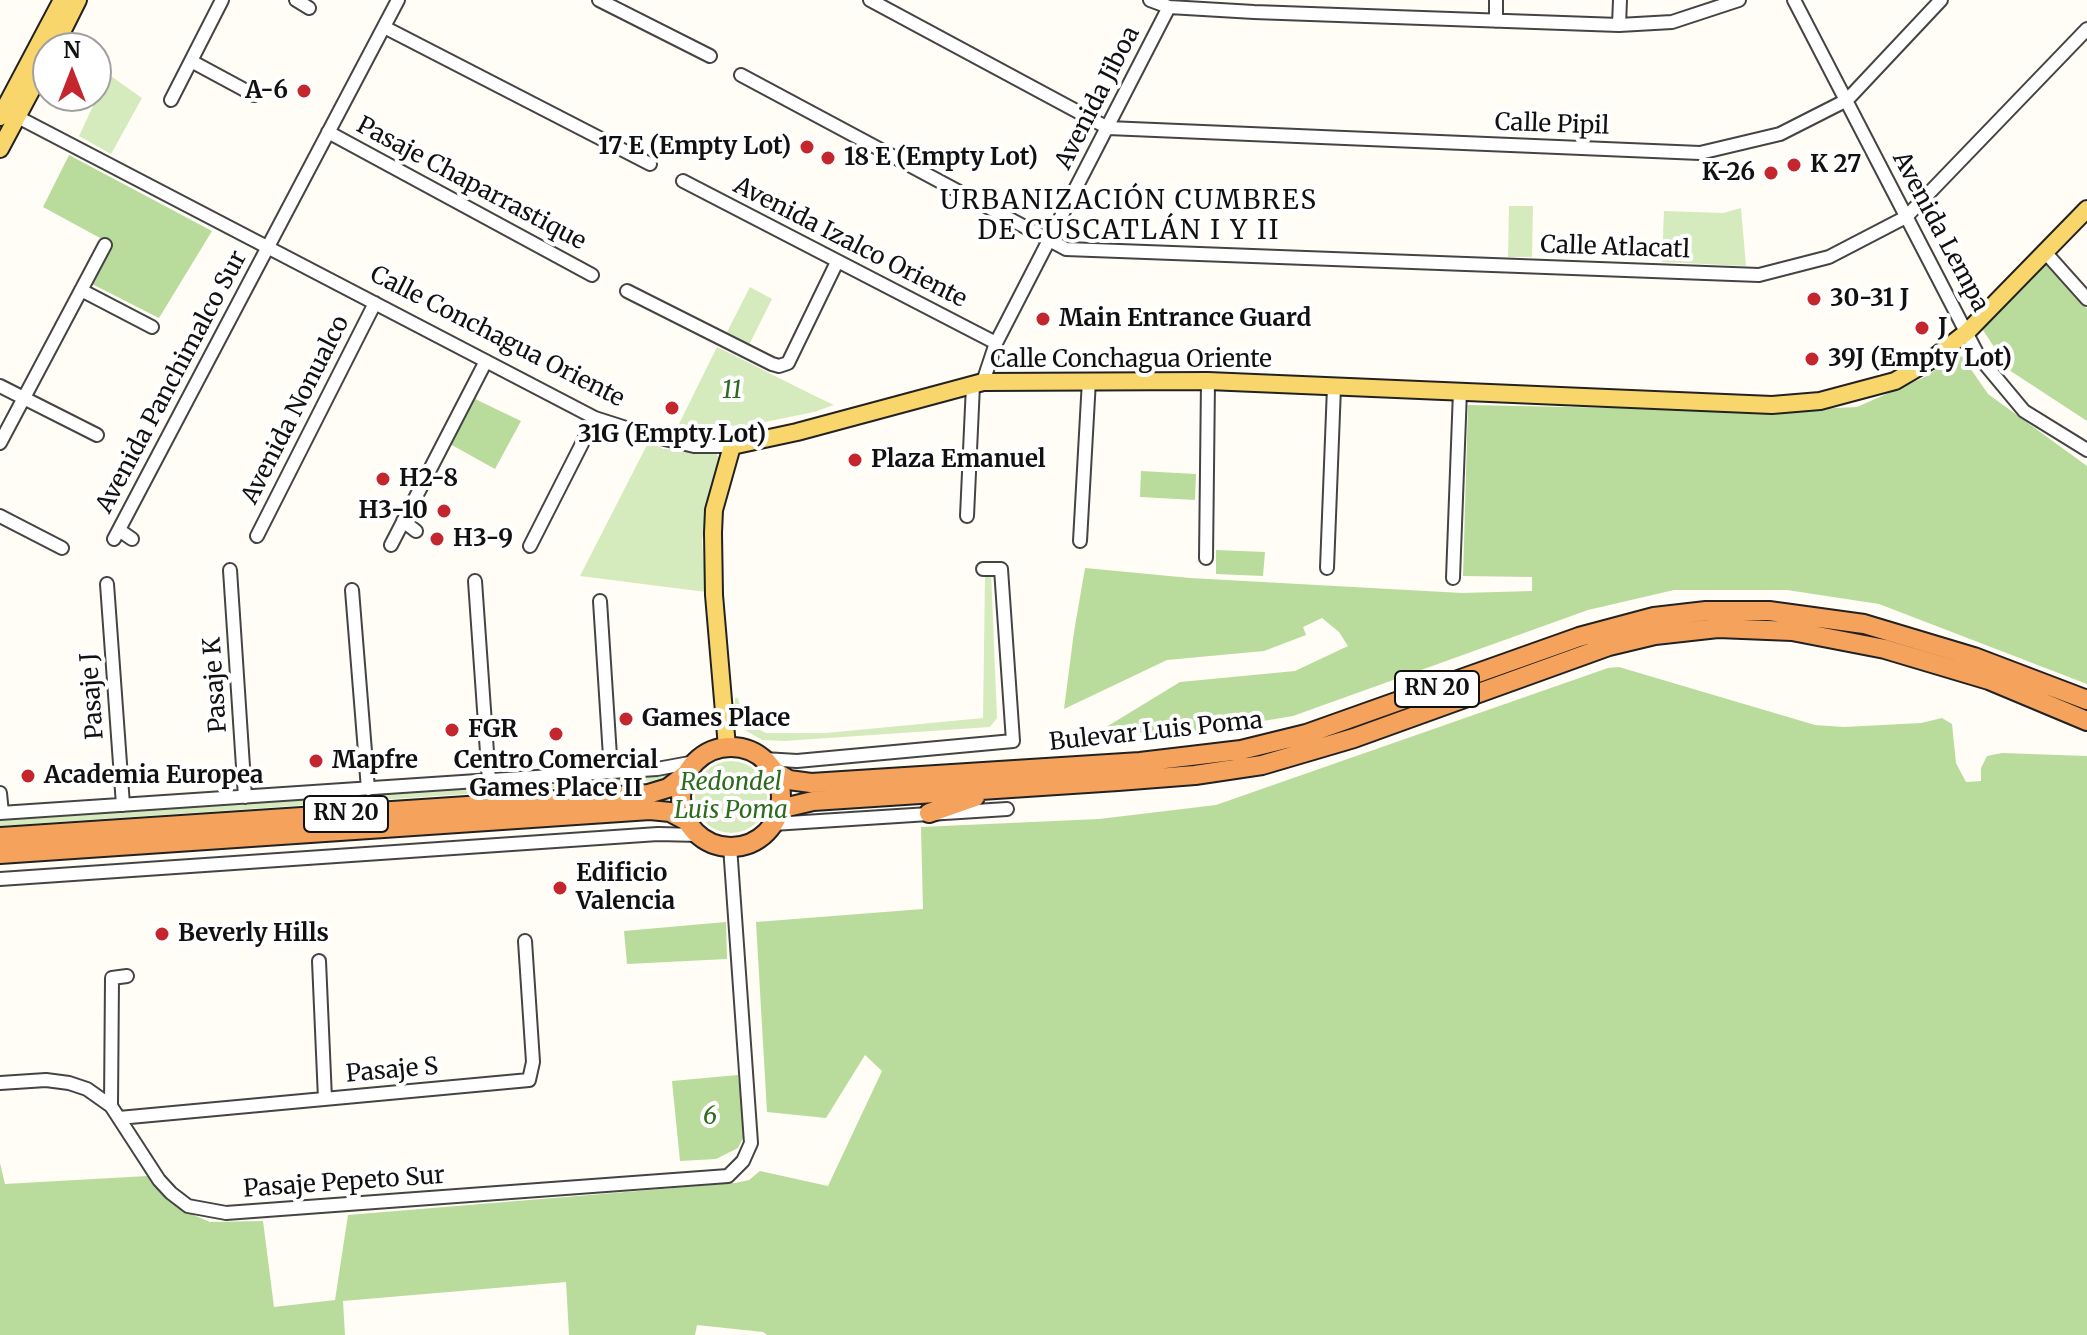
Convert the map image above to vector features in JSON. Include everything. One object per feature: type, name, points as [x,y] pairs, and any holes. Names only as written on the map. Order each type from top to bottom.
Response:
[{"type":"highway","name":"Bulevar Luis Poma","points":[[769,765],[789,780],[811,783],[1140,762],[1251,748],[1321,729],[1589,634],[1654,617],[1706,611],[1769,611],[1864,624],[1974,657],[2087,700]]},
{"type":"highway","name":"Bulevar Luis Poma","points":[[776,816],[813,801],[1195,775],[1262,765],[1354,738],[1609,646],[1655,635],[1718,628],[1805,633],[1885,649],[1989,680],[2087,721]]},
{"type":"highway","name":"RN 20","points":[[0,837],[648,794],[668,788],[713,750],[727,747],[750,751],[769,765]]},
{"type":"highway","points":[[769,765],[780,786],[776,816]]},
{"type":"highway","points":[[691,768],[681,794],[682,808],[693,828]]},
{"type":"highway","points":[[929,813],[996,790]]},
{"type":"highway","name":"RN 20","points":[[0,854],[650,810],[670,812],[716,844],[730,846],[754,841],[776,816]]},
{"type":"main road","points":[[0,149],[6,113],[62,0]]},
{"type":"main road","points":[[62,32],[78,0]]},
{"type":"main road","points":[[6,113],[32,80]]},
{"type":"main road","name":"Calle Conchagua Oriente","points":[[732,446],[797,432],[978,383],[1208,381],[1772,405],[1820,401],[1895,381],[1931,360],[1967,332],[2087,209]]},
{"type":"main road","points":[[727,747],[714,595],[713,533],[714,510],[732,446]]},
{"type":"street","points":[[171,100],[222,0]]},
{"type":"street","points":[[296,0],[309,8]]},
{"type":"street","name":"Avenida Panchimalco Sur","points":[[132,539],[117,534],[398,0]]},
{"type":"street","points":[[599,0],[710,56]]},
{"type":"street","points":[[870,0],[1108,128]]},
{"type":"street","points":[[1150,0],[1169,7],[1254,6],[1376,15],[1619,25],[1672,22],[1739,0]]},
{"type":"street","points":[[1376,15],[1377,0]]},
{"type":"street","points":[[1496,0],[1496,21]]},
{"type":"street","points":[[1619,25],[1620,0]]},
{"type":"street","name":"Avenida Lempa","points":[[1794,0],[1979,357],[2024,411],[2087,450]]},
{"type":"street","name":"Calle Pipil","points":[[1108,128],[1700,153],[1780,134],[1847,100],[1941,0]]},
{"type":"street","name":"Avenida Jiboa","points":[[967,516],[978,383],[1169,7]]},
{"type":"street","points":[[384,27],[650,164]]},
{"type":"street","name":"Calle Atlacatl","points":[[741,75],[1066,249],[1759,275],[1829,257],[1906,217],[2087,29]]},
{"type":"street","points":[[191,61],[254,95]]},
{"type":"street","name":"Calle Conchagua Oriente","points":[[6,113],[595,418],[694,446],[732,446]]},
{"type":"street","name":"Pasaje Chaparrastique","points":[[328,132],[592,275]]},
{"type":"street","name":"Avenida Izalco Oriente","points":[[683,181],[996,343]]},
{"type":"street","points":[[0,443],[105,245]]},
{"type":"street","points":[[2045,252],[2087,299]]},
{"type":"street","points":[[627,291],[779,366],[788,363],[837,262]]},
{"type":"street","points":[[81,290],[152,327]]},
{"type":"street","name":"Avenida Nonualco","points":[[257,536],[375,303]]},
{"type":"street","points":[[391,545],[486,361]]},
{"type":"street","points":[[1080,541],[1089,380]]},
{"type":"street","points":[[1206,558],[1208,381]]},
{"type":"street","points":[[0,386],[91,436]]},
{"type":"street","points":[[1327,568],[1334,387]]},
{"type":"street","points":[[1453,578],[1460,391]]},
{"type":"street","points":[[530,546],[595,418]]},
{"type":"street","points":[[0,516],[62,548]]},
{"type":"street","points":[[267,516],[279,523]]},
{"type":"street","points":[[403,521],[416,531]]},
{"type":"street","points":[[769,765],[1013,741],[1001,569],[983,569]]},
{"type":"street","name":"Pasaje K","points":[[230,570],[245,797]]},
{"type":"street","points":[[475,581],[489,781]]},
{"type":"street","name":"Pasaje J","points":[[107,584],[123,805]]},
{"type":"street","points":[[352,590],[368,789]]},
{"type":"street","points":[[600,601],[611,772]]},
{"type":"street","points":[[0,793],[1,813],[691,768]]},
{"type":"street","points":[[776,816],[1007,809]]},
{"type":"street","points":[[0,879],[667,833],[693,828]]},
{"type":"street","name":"Pasaje Pepeto Sur","points":[[0,1083],[46,1080],[87,1089],[111,1106],[159,1180],[171,1193],[188,1206],[226,1213],[728,1176],[743,1161],[751,1143],[730,846]]},
{"type":"street","name":"Pasaje S","points":[[119,1118],[529,1080],[533,1062],[525,941]]},
{"type":"street","points":[[319,961],[325,1099]]},
{"type":"street","points":[[111,1106],[113,1090],[107,978],[127,976]]},
{"type":"green space","points":[[112,77],[142,98],[111,154],[79,136],[90,112],[112,112]]},
{"type":"green space","points":[[69,155],[212,231],[159,318],[92,284],[111,244],[43,207]]},
{"type":"green space","points":[[1509,206],[1533,206],[1532,257],[1508,257]]},
{"type":"green space","points":[[1741,208],[1746,266],[1662,262],[1664,211],[1723,213]]},
{"type":"green space","points":[[2044,262],[2087,309],[2087,421],[2009,370],[1981,327]]},
{"type":"green space","points":[[750,287],[772,299],[749,345],[727,332]]},
{"type":"green space","name":"11","points":[[717,347],[834,405],[750,425],[677,428]]},
{"type":"green space","points":[[1959,352],[1988,394],[2087,466],[2087,684],[1879,604],[1787,590],[1674,590],[1588,610],[1293,716],[1161,738],[1139,732],[1098,732],[1180,682],[1295,671],[1348,646],[1339,632],[1322,618],[1303,627],[1306,635],[1264,651],[1167,660],[1064,709],[1085,568],[1190,578],[1462,593],[1532,591],[1532,577],[1463,576],[1468,405],[1771,411],[1857,407],[1927,376]]},
{"type":"green space","points":[[473,398],[521,421],[495,469],[450,444]]},
{"type":"green space","points":[[649,441],[663,449],[715,452],[719,458],[702,541],[706,592],[580,576]]},
{"type":"green space","points":[[1141,471],[1196,474],[1195,500],[1140,497]]},
{"type":"green space","points":[[1216,550],[1265,552],[1263,576],[1216,574]]},
{"type":"green space","points":[[991,571],[997,718],[990,727],[784,741],[762,740],[740,727],[735,713],[735,698],[738,698],[744,721],[766,733],[826,733],[983,718],[985,576]]},
{"type":"green space","points":[[1619,667],[1815,725],[1844,727],[1921,723],[1942,718],[1952,724],[1956,763],[1966,782],[1981,781],[1981,768],[1987,756],[2002,753],[2087,756],[2087,1335],[767,1335],[763,1332],[697,1325],[695,1335],[569,1335],[566,1282],[343,1301],[345,1335],[0,1335],[0,1163],[5,1184],[147,1176],[182,1210],[210,1222],[263,1221],[274,1307],[335,1300],[348,1215],[735,1183],[749,1180],[760,1171],[828,1186],[882,1071],[865,1055],[826,1118],[767,1112],[756,922],[923,909],[921,827],[1099,819],[1216,805],[1608,668]]},
{"type":"green space","name":"Redondel Luis Poma","points":[[731,761],[757,771],[767,797],[757,823],[731,833],[705,823],[695,797],[705,771]]},
{"type":"green space","points":[[676,770],[657,781],[0,826],[0,816]]},
{"type":"green space","points":[[726,922],[727,959],[627,964],[624,931]]},
{"type":"green space","name":"6","points":[[738,1075],[744,1136],[738,1148],[716,1159],[680,1161],[672,1081]]},
{"type":"place","name":"A-6","points":[[304,91]]},
{"type":"place","name":"17 E (Empty Lot)","points":[[807,147]]},
{"type":"place","name":"18 E (Empty Lot)","points":[[828,158]]},
{"type":"place","name":"K 27","points":[[1794,165]]},
{"type":"place","name":"K-26","points":[[1771,173]]},
{"type":"place","name":"30-31 J","points":[[1814,299]]},
{"type":"place","name":"Main Entrance Guard","points":[[1043,319]]},
{"type":"place","name":"J","points":[[1922,328]]},
{"type":"place","name":"39J (Empty Lot)","points":[[1812,359]]},
{"type":"place","name":"31G (Empty Lot)","points":[[672,408]]},
{"type":"place","name":"Plaza Emanuel","points":[[855,460]]},
{"type":"place","name":"H2-8","points":[[383,479]]},
{"type":"place","name":"H3-10","points":[[444,511]]},
{"type":"place","name":"H3-9","points":[[437,539]]},
{"type":"place","name":"Games Place","points":[[626,719]]},
{"type":"place","name":"FGR","points":[[452,730]]},
{"type":"place","name":"Centro Comercial Games Place II","points":[[556,734]]},
{"type":"place","name":"Mapfre","points":[[316,761]]},
{"type":"place","name":"Academia Europea","points":[[28,776]]},
{"type":"place","name":"Edificio Valencia","points":[[560,888]]},
{"type":"place","name":"Beverly Hills","points":[[162,934]]},
{"type":"district","name":"URBANIZACIÓN CUMBRES DE CUSCATLÁN I Y II","points":[[1129,217]]}]
